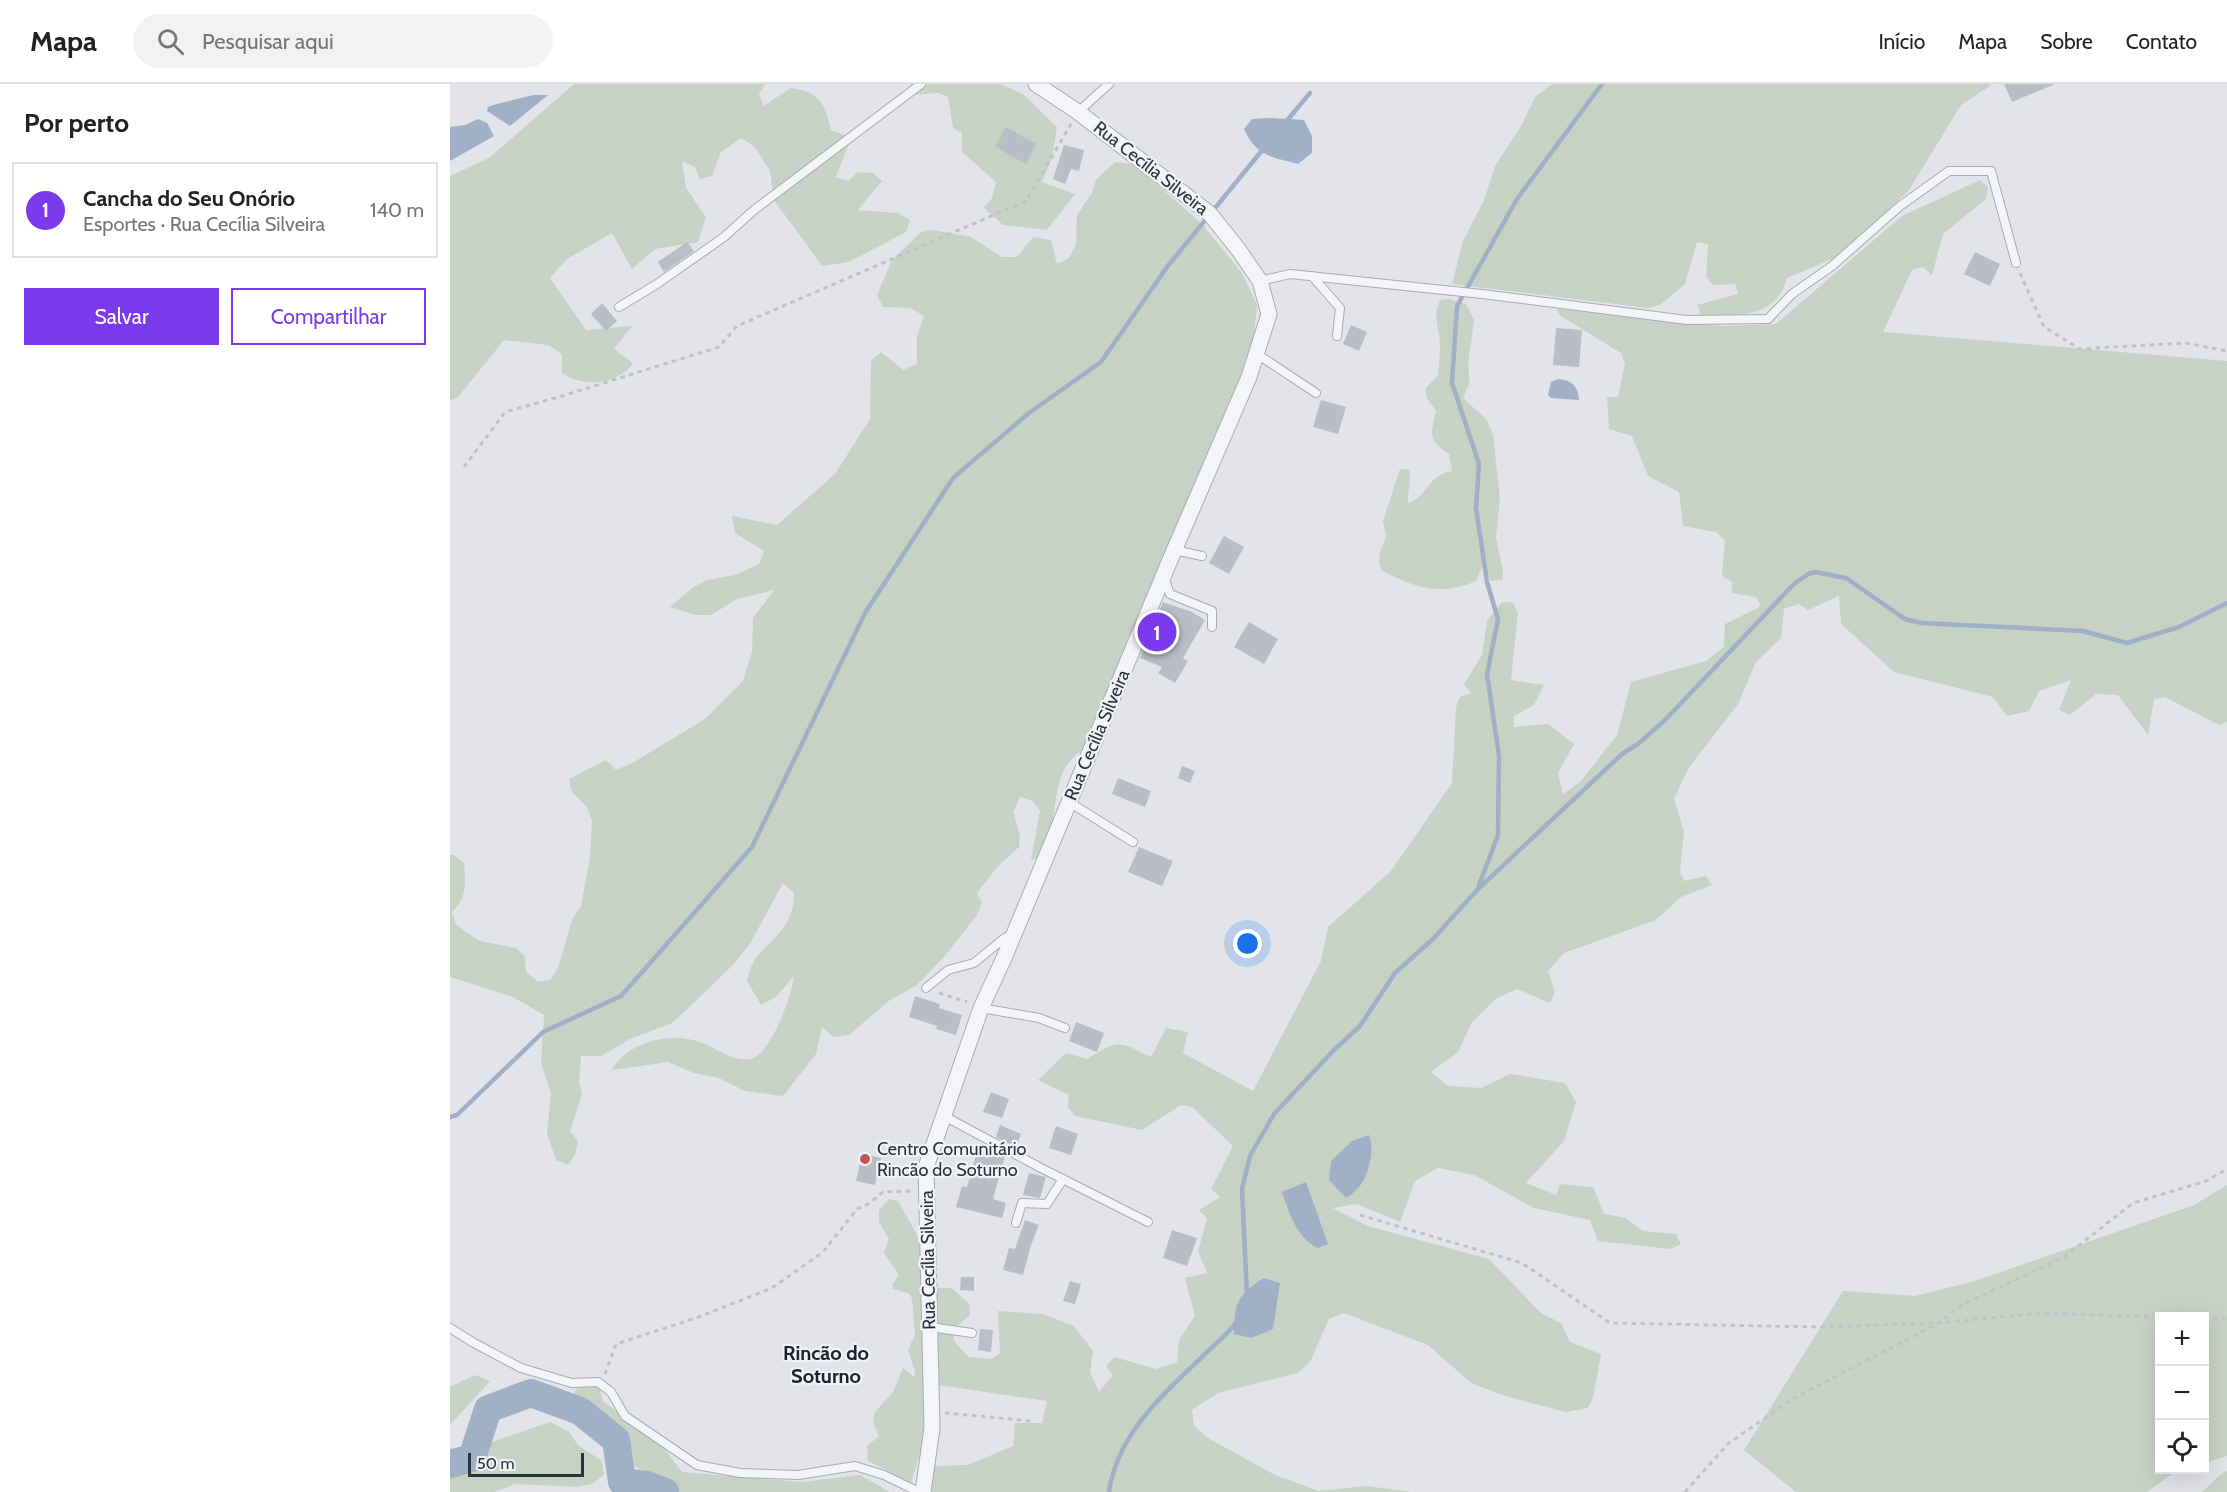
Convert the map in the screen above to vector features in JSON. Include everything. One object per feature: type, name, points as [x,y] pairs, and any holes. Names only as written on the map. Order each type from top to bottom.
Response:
[{"type":"street","name":"Rua Cecília Silveira","points":[[923,1492],[932,1428],[926,1167],[981,1008],[1015,933],[1174,550],[1249,377],[1269,314],[1260,281],[1210,214],[1078,112],[1036,84]]},
{"type":"lane","points":[[619,307],[657,284],[724,237],[754,210],[921,84]]},
{"type":"lane","points":[[1078,112],[1109,84]]},
{"type":"lane","points":[[1260,281],[1290,274],[1687,320],[1768,320],[1792,294],[1832,266],[1900,206],[1949,171],[1991,171],[2016,263]]},
{"type":"lane","points":[[1312,276],[1340,308],[1337,336]]},
{"type":"lane","points":[[1257,354],[1317,393]]},
{"type":"lane","points":[[1174,550],[1203,556]]},
{"type":"lane","points":[[1164,575],[1170,594],[1212,611],[1212,627]]},
{"type":"lane","points":[[1069,802],[1133,842]]},
{"type":"lane","points":[[926,988],[948,969],[974,963],[1002,940],[1015,933]]},
{"type":"lane","points":[[981,1008],[1039,1018],[1065,1028]]},
{"type":"lane","points":[[944,1116],[1148,1222]]},
{"type":"lane","points":[[1016,1223],[1022,1203],[1047,1204],[1063,1179]]},
{"type":"lane","points":[[930,1327],[972,1333]]},
{"type":"lane","points":[[450,1328],[521,1368],[572,1383],[598,1382],[611,1392],[625,1416],[697,1465],[740,1473],[798,1475],[855,1466],[884,1474],[919,1492]]},
{"type":"path","points":[[464,467],[506,412],[719,346],[737,326],[1026,201],[1078,112]]},
{"type":"path","points":[[2016,263],[2044,327],[2080,349],[2186,344],[2227,351]]},
{"type":"path","points":[[926,988],[981,1008]]},
{"type":"path","points":[[598,1382],[606,1373],[616,1344],[696,1318],[772,1288],[823,1252],[857,1209],[870,1203],[883,1192],[910,1192],[926,1167]]},
{"type":"path","points":[[1685,1492],[1729,1443],[1794,1398],[1939,1323],[1960,1306],[2064,1257],[2133,1203],[2206,1181],[2227,1169]]},
{"type":"path","points":[[1360,1215],[1522,1263],[1610,1323],[1819,1327],[1939,1323],[2040,1313],[2155,1317]]},
{"type":"path","points":[[2209,1318],[2227,1319]]},
{"type":"path","points":[[932,1413],[1031,1421]]},
{"type":"green space","points":[[574,84],[765,84],[759,94],[764,106],[790,88],[808,92],[814,95],[823,106],[831,130],[844,135],[854,131],[836,177],[848,181],[858,172],[873,173],[882,181],[858,210],[898,213],[910,220],[906,232],[849,262],[822,266],[774,200],[770,171],[755,147],[741,138],[721,152],[712,176],[700,179],[695,167],[682,161],[686,188],[706,217],[698,242],[655,249],[632,269],[612,233],[567,259],[550,278],[586,330],[632,326],[614,349],[633,363],[627,370],[610,380],[580,381],[562,373],[562,354],[548,345],[504,340],[458,397],[450,401],[450,176],[489,158]]},
{"type":"green space","points":[[910,84],[1000,84],[1023,94],[1057,127],[1052,158],[1042,182],[1075,194],[1047,230],[1003,225],[984,208],[992,198],[996,182],[962,152],[962,133],[953,128],[948,97],[939,93],[911,95]]},
{"type":"green space","points":[[1552,84],[1989,84],[1990,86],[1961,105],[1909,190],[1841,255],[1787,278],[1781,292],[1764,308],[1740,314],[1701,315],[1697,305],[1738,294],[1736,284],[1713,285],[1706,277],[1708,244],[1697,242],[1685,284],[1660,305],[1648,308],[1452,284],[1463,241],[1484,200],[1495,166],[1521,126],[1535,97]]},
{"type":"green space","points":[[1115,162],[1134,164],[1202,224],[1242,273],[1257,305],[1253,346],[1091,744],[1074,757],[1064,770],[1043,856],[1031,860],[1040,811],[1033,801],[1020,797],[1013,812],[1020,835],[1019,847],[998,866],[977,893],[982,903],[977,915],[945,956],[917,985],[890,1000],[849,1035],[833,1037],[822,1027],[816,1054],[783,1096],[745,1091],[719,1078],[694,1073],[668,1062],[612,1070],[629,1052],[652,1041],[665,1039],[690,1040],[708,1045],[731,1057],[750,1059],[758,1055],[773,1036],[785,1010],[794,976],[776,997],[761,1005],[747,981],[754,960],[782,930],[791,914],[794,893],[783,883],[751,942],[734,964],[672,1023],[630,1039],[601,1056],[581,1056],[579,1081],[582,1094],[570,1131],[578,1141],[575,1155],[568,1165],[556,1160],[547,1134],[551,1093],[541,1063],[544,1015],[513,997],[450,977],[450,855],[454,855],[464,863],[465,870],[463,896],[452,912],[456,925],[480,941],[516,948],[525,956],[526,972],[538,982],[550,980],[558,968],[572,920],[581,906],[590,858],[592,820],[586,806],[572,792],[569,779],[606,760],[616,770],[634,762],[705,719],[743,681],[752,652],[753,618],[774,590],[737,599],[711,615],[696,615],[670,607],[692,588],[707,580],[735,575],[759,564],[764,551],[735,533],[732,516],[777,525],[835,474],[870,419],[871,361],[881,352],[903,370],[917,364],[917,336],[924,316],[910,308],[883,307],[877,295],[892,260],[921,232],[933,230],[971,237],[1002,257],[1017,257],[1033,237],[1051,240],[1057,264],[1069,258],[1076,245],[1077,215],[1092,193],[1096,180]]},
{"type":"green space","points":[[1980,180],[1988,187],[1986,199],[1943,234],[1932,275],[1923,267],[1912,270],[1883,332],[2227,361],[2227,722],[2219,725],[2165,697],[2154,699],[2148,735],[2118,695],[2096,694],[2070,715],[2059,710],[2071,680],[2039,691],[2029,711],[2007,716],[1993,697],[1894,672],[1841,624],[1839,596],[1808,610],[1798,604],[1784,609],[1781,638],[1756,662],[1738,704],[1688,769],[1674,799],[1684,831],[1680,872],[1684,881],[1706,876],[1712,885],[1681,897],[1656,920],[1564,953],[1548,971],[1555,992],[1550,1003],[1517,989],[1497,998],[1472,1022],[1458,1052],[1431,1072],[1448,1086],[1481,1088],[1510,1074],[1565,1083],[1576,1102],[1564,1141],[1526,1183],[1556,1195],[1560,1184],[1593,1187],[1604,1214],[1626,1218],[1643,1231],[1676,1234],[1681,1244],[1671,1249],[1598,1241],[1590,1220],[1534,1208],[1474,1175],[1438,1168],[1415,1181],[1400,1222],[1357,1204],[1333,1208],[1368,1226],[1489,1259],[1541,1313],[1561,1323],[1570,1342],[1601,1354],[1593,1398],[1588,1408],[1566,1412],[1505,1396],[1471,1383],[1428,1345],[1344,1313],[1329,1319],[1310,1362],[1298,1373],[1218,1393],[1192,1410],[1194,1426],[1208,1438],[1275,1475],[1319,1491],[1366,1486],[1412,1492],[926,1492],[933,1466],[968,1465],[1013,1446],[1015,1423],[1042,1423],[1047,1401],[938,1385],[937,1288],[952,1288],[969,1304],[970,1315],[953,1330],[954,1341],[969,1357],[991,1359],[1000,1353],[998,1311],[1043,1314],[1074,1326],[1093,1351],[1090,1372],[1099,1392],[1113,1375],[1106,1366],[1114,1357],[1156,1369],[1177,1362],[1179,1340],[1195,1316],[1185,1278],[1207,1273],[1198,1251],[1207,1219],[1199,1210],[1220,1197],[1211,1189],[1233,1146],[1192,1107],[1181,1105],[1142,1130],[1075,1116],[1068,1107],[1069,1095],[1038,1080],[1066,1053],[1087,1059],[1106,1048],[1119,1044],[1151,1057],[1166,1028],[1188,1032],[1183,1053],[1253,1091],[1321,961],[1328,927],[1391,871],[1452,783],[1456,707],[1460,697],[1471,693],[1464,684],[1482,655],[1487,621],[1501,603],[1512,602],[1518,612],[1511,680],[1544,685],[1534,705],[1514,716],[1514,727],[1548,724],[1574,744],[1558,773],[1563,794],[1581,781],[1617,735],[1631,682],[1706,661],[1724,647],[1725,624],[1761,606],[1756,597],[1732,593],[1732,582],[1722,576],[1725,540],[1716,532],[1683,526],[1679,492],[1648,476],[1632,436],[1609,429],[1607,397],[1618,397],[1625,364],[1621,353],[1561,316],[1556,309],[1721,326],[1776,324],[1902,216]]},
{"type":"green space","points":[[1449,299],[1466,304],[1474,320],[1468,365],[1470,382],[1463,398],[1486,419],[1493,435],[1500,499],[1496,537],[1503,572],[1502,580],[1491,581],[1482,567],[1476,581],[1463,586],[1439,589],[1405,582],[1382,571],[1379,564],[1386,536],[1383,521],[1400,469],[1409,470],[1408,503],[1420,496],[1437,477],[1452,471],[1449,454],[1437,444],[1432,436],[1436,411],[1426,397],[1426,388],[1438,375],[1440,345],[1436,317],[1438,306],[1440,300]]},
{"type":"green space","points":[[2227,1185],[2227,1456],[2209,1462],[2209,1312],[2155,1312],[2155,1474],[2172,1474],[2147,1492],[1796,1492],[1744,1450],[1843,1291],[1915,1296],[1975,1281],[2194,1205]]},
{"type":"green space","points":[[889,1199],[898,1201],[918,1237],[924,1285],[927,1400],[921,1450],[911,1483],[868,1461],[867,1446],[879,1436],[873,1422],[875,1412],[893,1392],[903,1368],[914,1377],[915,1373],[908,1349],[915,1335],[912,1299],[910,1294],[893,1289],[892,1284],[899,1275],[884,1253],[889,1239],[879,1222],[879,1210]]},
{"type":"green space","points":[[475,1375],[490,1381],[450,1425],[450,1387]]},
{"type":"green space","points":[[579,1386],[599,1387],[603,1401],[663,1447],[682,1472],[802,1482],[860,1475],[890,1492],[674,1492],[628,1461],[622,1435],[580,1401],[574,1392]]},
{"type":"green space","points":[[550,1422],[569,1432],[578,1445],[602,1461],[604,1475],[592,1484],[577,1487],[515,1484],[494,1492],[450,1492],[450,1449],[495,1441]]},
{"type":"green space","points":[[2227,1471],[2227,1492],[2202,1492],[2220,1475]]},
{"type":"water","points":[[533,95],[548,95],[510,126],[487,111],[488,107],[493,105]]},
{"type":"water","points":[[478,119],[487,123],[494,136],[450,161],[450,127],[465,125]]},
{"type":"water","points":[[1252,119],[1304,120],[1312,136],[1312,153],[1298,164],[1272,157],[1259,150],[1244,129]]},
{"type":"water","points":[[1558,379],[1573,385],[1579,400],[1551,398],[1548,395],[1551,382]]},
{"type":"water","points":[[1369,1135],[1371,1155],[1368,1170],[1362,1183],[1346,1198],[1329,1180],[1331,1161],[1352,1141]]},
{"type":"water","points":[[1306,1182],[1328,1244],[1318,1248],[1299,1232],[1282,1192]]},
{"type":"water","points":[[1264,1278],[1280,1283],[1273,1329],[1251,1338],[1234,1334],[1235,1314],[1239,1300],[1248,1289]]},
{"type":"building","points":[[2004,84],[2055,84],[2012,102]]},
{"type":"building","points":[[1006,127],[1036,144],[1026,164],[995,147]]},
{"type":"building","points":[[1064,145],[1084,150],[1079,171],[1071,169],[1065,184],[1053,179]]},
{"type":"building","points":[[687,242],[694,251],[664,272],[658,262]]},
{"type":"building","points":[[1975,252],[2000,264],[1990,286],[1964,274]]},
{"type":"building","points":[[602,303],[617,321],[606,331],[591,314]]},
{"type":"building","points":[[1351,325],[1367,332],[1359,351],[1343,344]]},
{"type":"building","points":[[1556,328],[1582,330],[1579,367],[1553,365]]},
{"type":"building","points":[[1321,400],[1346,407],[1338,434],[1313,427]]},
{"type":"building","points":[[1224,536],[1244,547],[1229,574],[1209,563]]},
{"type":"building","points":[[1163,602],[1192,612],[1205,620],[1183,658],[1188,661],[1175,683],[1158,673],[1162,667],[1140,658]]},
{"type":"building","points":[[1249,622],[1278,639],[1264,664],[1234,647]]},
{"type":"building","points":[[1182,766],[1195,771],[1190,783],[1178,778]]},
{"type":"building","points":[[1118,778],[1151,791],[1145,807],[1112,794]]},
{"type":"building","points":[[1139,847],[1173,861],[1162,886],[1128,872]]},
{"type":"building","points":[[915,996],[940,1004],[939,1008],[962,1015],[956,1035],[909,1017]]},
{"type":"building","points":[[1076,1022],[1104,1033],[1097,1052],[1069,1041]]},
{"type":"building","points":[[991,1092],[1009,1099],[1002,1118],[983,1112]]},
{"type":"building","points":[[1000,1125],[1021,1134],[1016,1148],[996,1137]]},
{"type":"building","points":[[1056,1126],[1078,1134],[1071,1155],[1049,1148]]},
{"type":"building","points":[[991,1148],[1005,1156],[993,1199],[1006,1203],[1002,1218],[956,1207],[962,1186],[967,1187],[976,1155],[988,1158]]},
{"type":"building","points":[[862,1154],[881,1158],[875,1185],[856,1181]]},
{"type":"building","points":[[1029,1173],[1046,1177],[1040,1198],[1023,1195]]},
{"type":"building","points":[[1025,1220],[1039,1225],[1023,1275],[1003,1270],[1009,1248],[1015,1249]]},
{"type":"building","points":[[1172,1230],[1197,1238],[1187,1266],[1163,1258]]},
{"type":"building","points":[[961,1277],[974,1277],[974,1291],[960,1290]]},
{"type":"building","points":[[1070,1281],[1081,1284],[1075,1304],[1063,1301]]},
{"type":"building","points":[[980,1329],[993,1330],[991,1352],[978,1350]]},
{"type":"waterway","points":[[1479,885],[1498,835],[1499,756],[1487,674],[1498,619],[1487,582],[1476,508],[1479,464],[1452,383],[1457,306],[1517,199],[1602,84]]},
{"type":"waterway","points":[[1285,123],[1310,93]]},
{"type":"waterway","points":[[450,1117],[457,1115],[543,1032],[621,996],[752,847],[865,613],[953,478],[1029,413],[1101,362],[1167,267],[1264,148]]},
{"type":"waterway","points":[[1247,1294],[1242,1189],[1250,1156],[1274,1114],[1334,1050],[1360,1026],[1395,973],[1433,939],[1478,889],[1622,754],[1638,744],[1666,719],[1794,584],[1808,574],[1815,572],[1846,578],[1905,619],[1922,623],[2083,631],[2127,643],[2179,627],[2227,603]]},
{"type":"waterway","points":[[1109,1492],[1121,1452],[1131,1434],[1157,1401],[1225,1336],[1237,1321]]},
{"type":"waterway","points":[[450,1464],[472,1458],[488,1409],[531,1393],[580,1411],[616,1440],[622,1482],[646,1485],[665,1492]]},
{"type":"place","name":"Cancha do Seu Onório","points":[[1157,632]]},
{"type":"place","name":"Centro Comunitário Rincão do Soturno","points":[[865,1159]]},
{"type":"district","name":"Rincão do Soturno","points":[[826,1364]]}]
